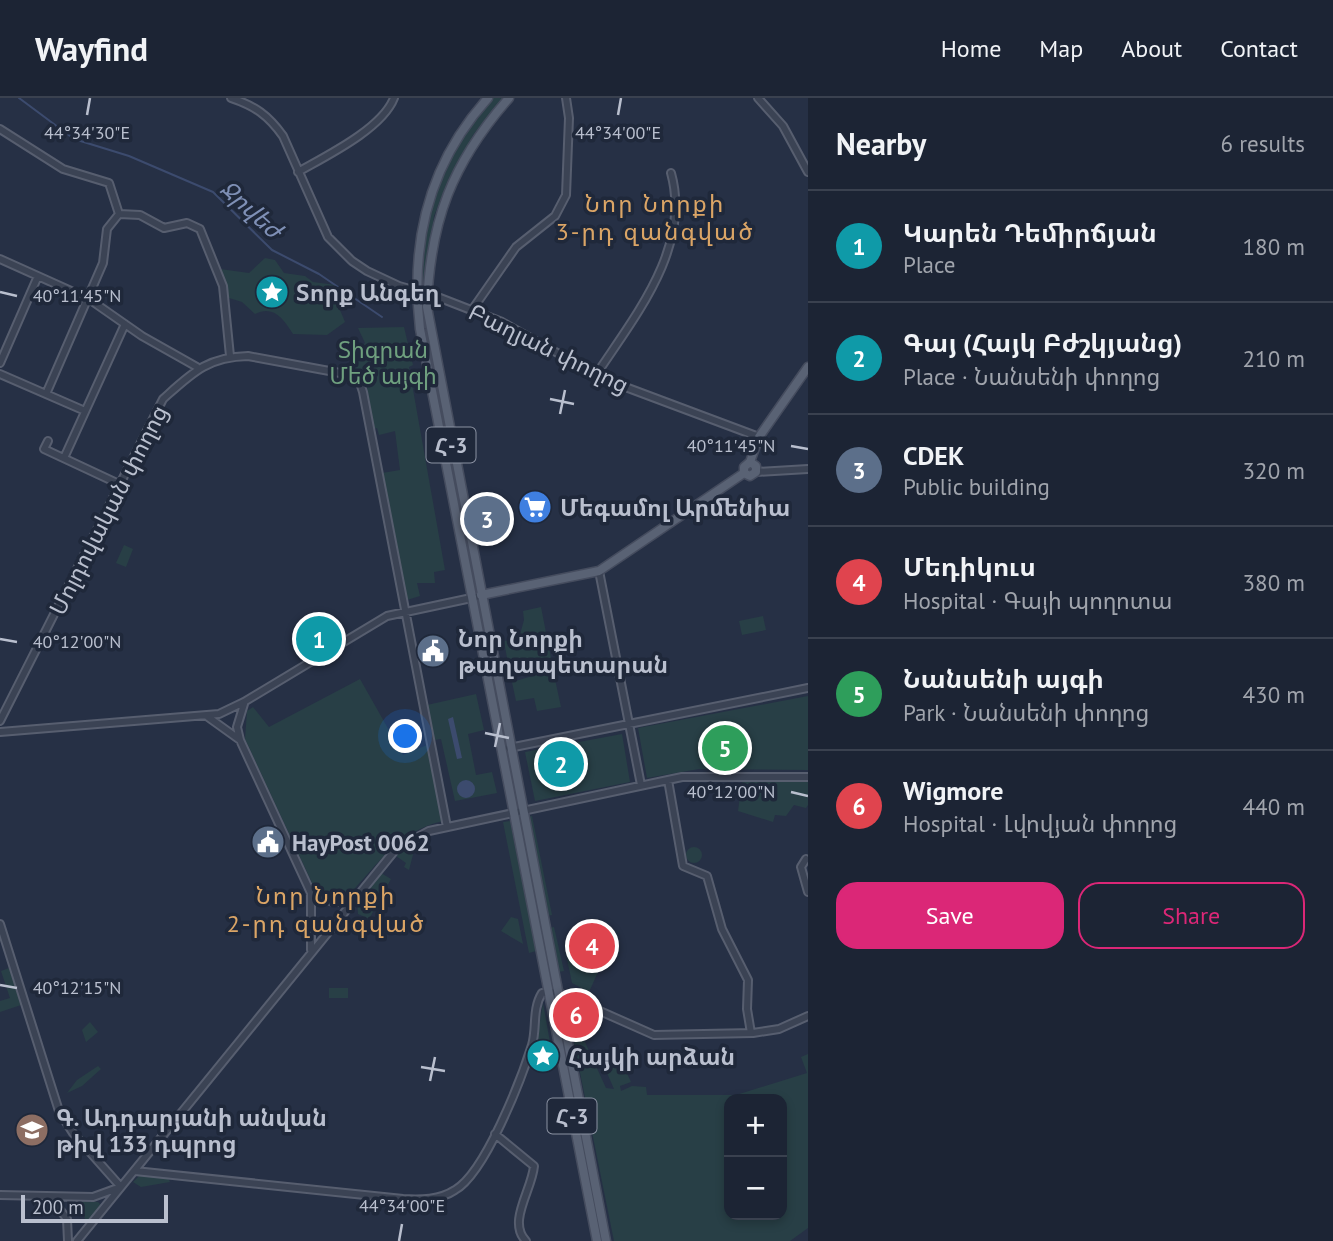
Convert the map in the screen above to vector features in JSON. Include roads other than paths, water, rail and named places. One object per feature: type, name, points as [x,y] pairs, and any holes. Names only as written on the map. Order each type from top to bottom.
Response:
[{"type":"main road","name":"Հ-3","points":[[488,98],[462,131],[436,177],[426,206],[416,291],[420,329],[471,597],[517,811],[597,1241]]},
{"type":"main road","name":"Հ-3","points":[[509,98],[475,139],[447,190],[436,227],[427,294],[436,367],[509,748],[517,811]]},
{"type":"main road","points":[[744,473],[744,467],[750,463],[759,437],[808,367]]},
{"type":"main road","points":[[744,473],[750,476],[756,472],[756,466],[750,463]]},
{"type":"main road","points":[[481,595],[599,571],[744,473]]},
{"type":"main road","name":"Հ-3","points":[[552,992],[606,1241]]},
{"type":"street","name":"Բաղյան փողոց","points":[[231,98],[253,105],[266,114],[283,136],[319,220],[337,248],[367,271],[472,310],[541,343],[596,375],[759,437]]},
{"type":"street","points":[[298,172],[355,138],[386,114],[394,98]]},
{"type":"street","points":[[472,310],[516,247],[555,216],[566,195],[569,118],[566,98]]},
{"type":"street","points":[[758,98],[783,126],[808,172]]},
{"type":"street","points":[[1,131],[63,169],[109,183],[120,214]]},
{"type":"street","points":[[596,375],[649,293],[671,243],[675,229],[676,191],[671,173]]},
{"type":"street","points":[[46,394],[103,263],[107,229],[120,214]]},
{"type":"street","points":[[120,214],[140,215],[164,228],[187,223],[200,229],[223,286],[230,356]]},
{"type":"street","points":[[0,259],[89,299],[197,368]]},
{"type":"street","points":[[0,363],[38,276]]},
{"type":"street","points":[[64,458],[125,324]]},
{"type":"street","name":"Մոլդովական փողոց","points":[[0,721],[163,399],[197,368],[230,356],[248,356],[349,374],[360,383],[447,827]]},
{"type":"street","points":[[0,374],[85,411]]},
{"type":"street","points":[[48,440],[44,449],[120,484]]},
{"type":"street","points":[[756,472],[808,469]]},
{"type":"street","points":[[599,571],[641,785]]},
{"type":"street","points":[[0,732],[208,716],[244,702],[387,616],[481,595]]},
{"type":"street","points":[[509,748],[808,688]]},
{"type":"street","points":[[244,702],[237,727],[240,740],[312,892],[311,950]]},
{"type":"street","points":[[208,716],[240,740]]},
{"type":"street","points":[[77,1241],[311,950],[397,849],[429,831],[668,780],[696,776],[808,777]]},
{"type":"street","points":[[668,780],[683,866],[707,876],[722,929],[748,980],[747,1009],[751,1033]]},
{"type":"street","points":[[806,859],[801,867],[808,892]]},
{"type":"street","points":[[312,892],[333,902],[351,902]]},
{"type":"street","points":[[0,924],[59,1111],[74,1133],[120,1186]]},
{"type":"street","points":[[135,1171],[403,1199],[437,1198],[454,1191],[481,1165],[532,1044],[539,998],[552,992],[654,1035],[751,1033],[779,1029],[808,1016]]},
{"type":"street","points":[[495,1134],[534,1166],[532,1184],[518,1222],[520,1235],[526,1241]]},
{"type":"street","points":[[0,1195],[50,1198],[99,1196],[120,1186]]},
{"type":"street","points":[[50,1198],[65,1214],[68,1241]]},
{"type":"street","points":[[512,1241],[520,1235]]},
{"type":"water","points":[[453,717],[462,758],[457,759],[448,719]]},
{"type":"water","points":[[466,780],[472,783],[475,789],[472,795],[466,798],[460,795],[457,789],[460,783]]},
{"type":"waterway","name":"Ջրվեժ","points":[[19,98],[74,139],[129,156],[213,192],[272,250],[319,274],[382,317]]},
{"type":"place","name":"Տորք Անգեղ","points":[[272,292]]},
{"type":"place","name":"Մեգամոլ Արմենիա","points":[[535,507]]},
{"type":"place","name":"CDEK","points":[[487,519]]},
{"type":"place","name":"Կարեն Դեմիրճյան","points":[[319,639]]},
{"type":"place","name":"Նոր Նորքի թաղապետարան","points":[[433,651]]},
{"type":"place","name":"Նանսենի այգի","points":[[725,748]]},
{"type":"place","name":"Գայ (Հայկ Բժշկյանց)","points":[[561,764]]},
{"type":"place","name":"HayPost 0062","points":[[268,842]]},
{"type":"place","name":"Մեդիկուս","points":[[592,946]]},
{"type":"place","name":"Wigmore","points":[[576,1015]]},
{"type":"place","name":"Հայկի արձան","points":[[543,1056]]},
{"type":"place","name":"Գ. Ադդարյանի անվան թիվ 133 դպրոց","points":[[32,1130]]},
{"type":"district","name":"Նոր Նորքի 3-րդ զանգված","points":[[655,217]]},
{"type":"district","name":"Նոր Նորքի 2-րդ զանգված","points":[[326,909]]},
{"type":"park label","name":"Տիգրան Մեծ այգի","points":[[383,362]]}]
